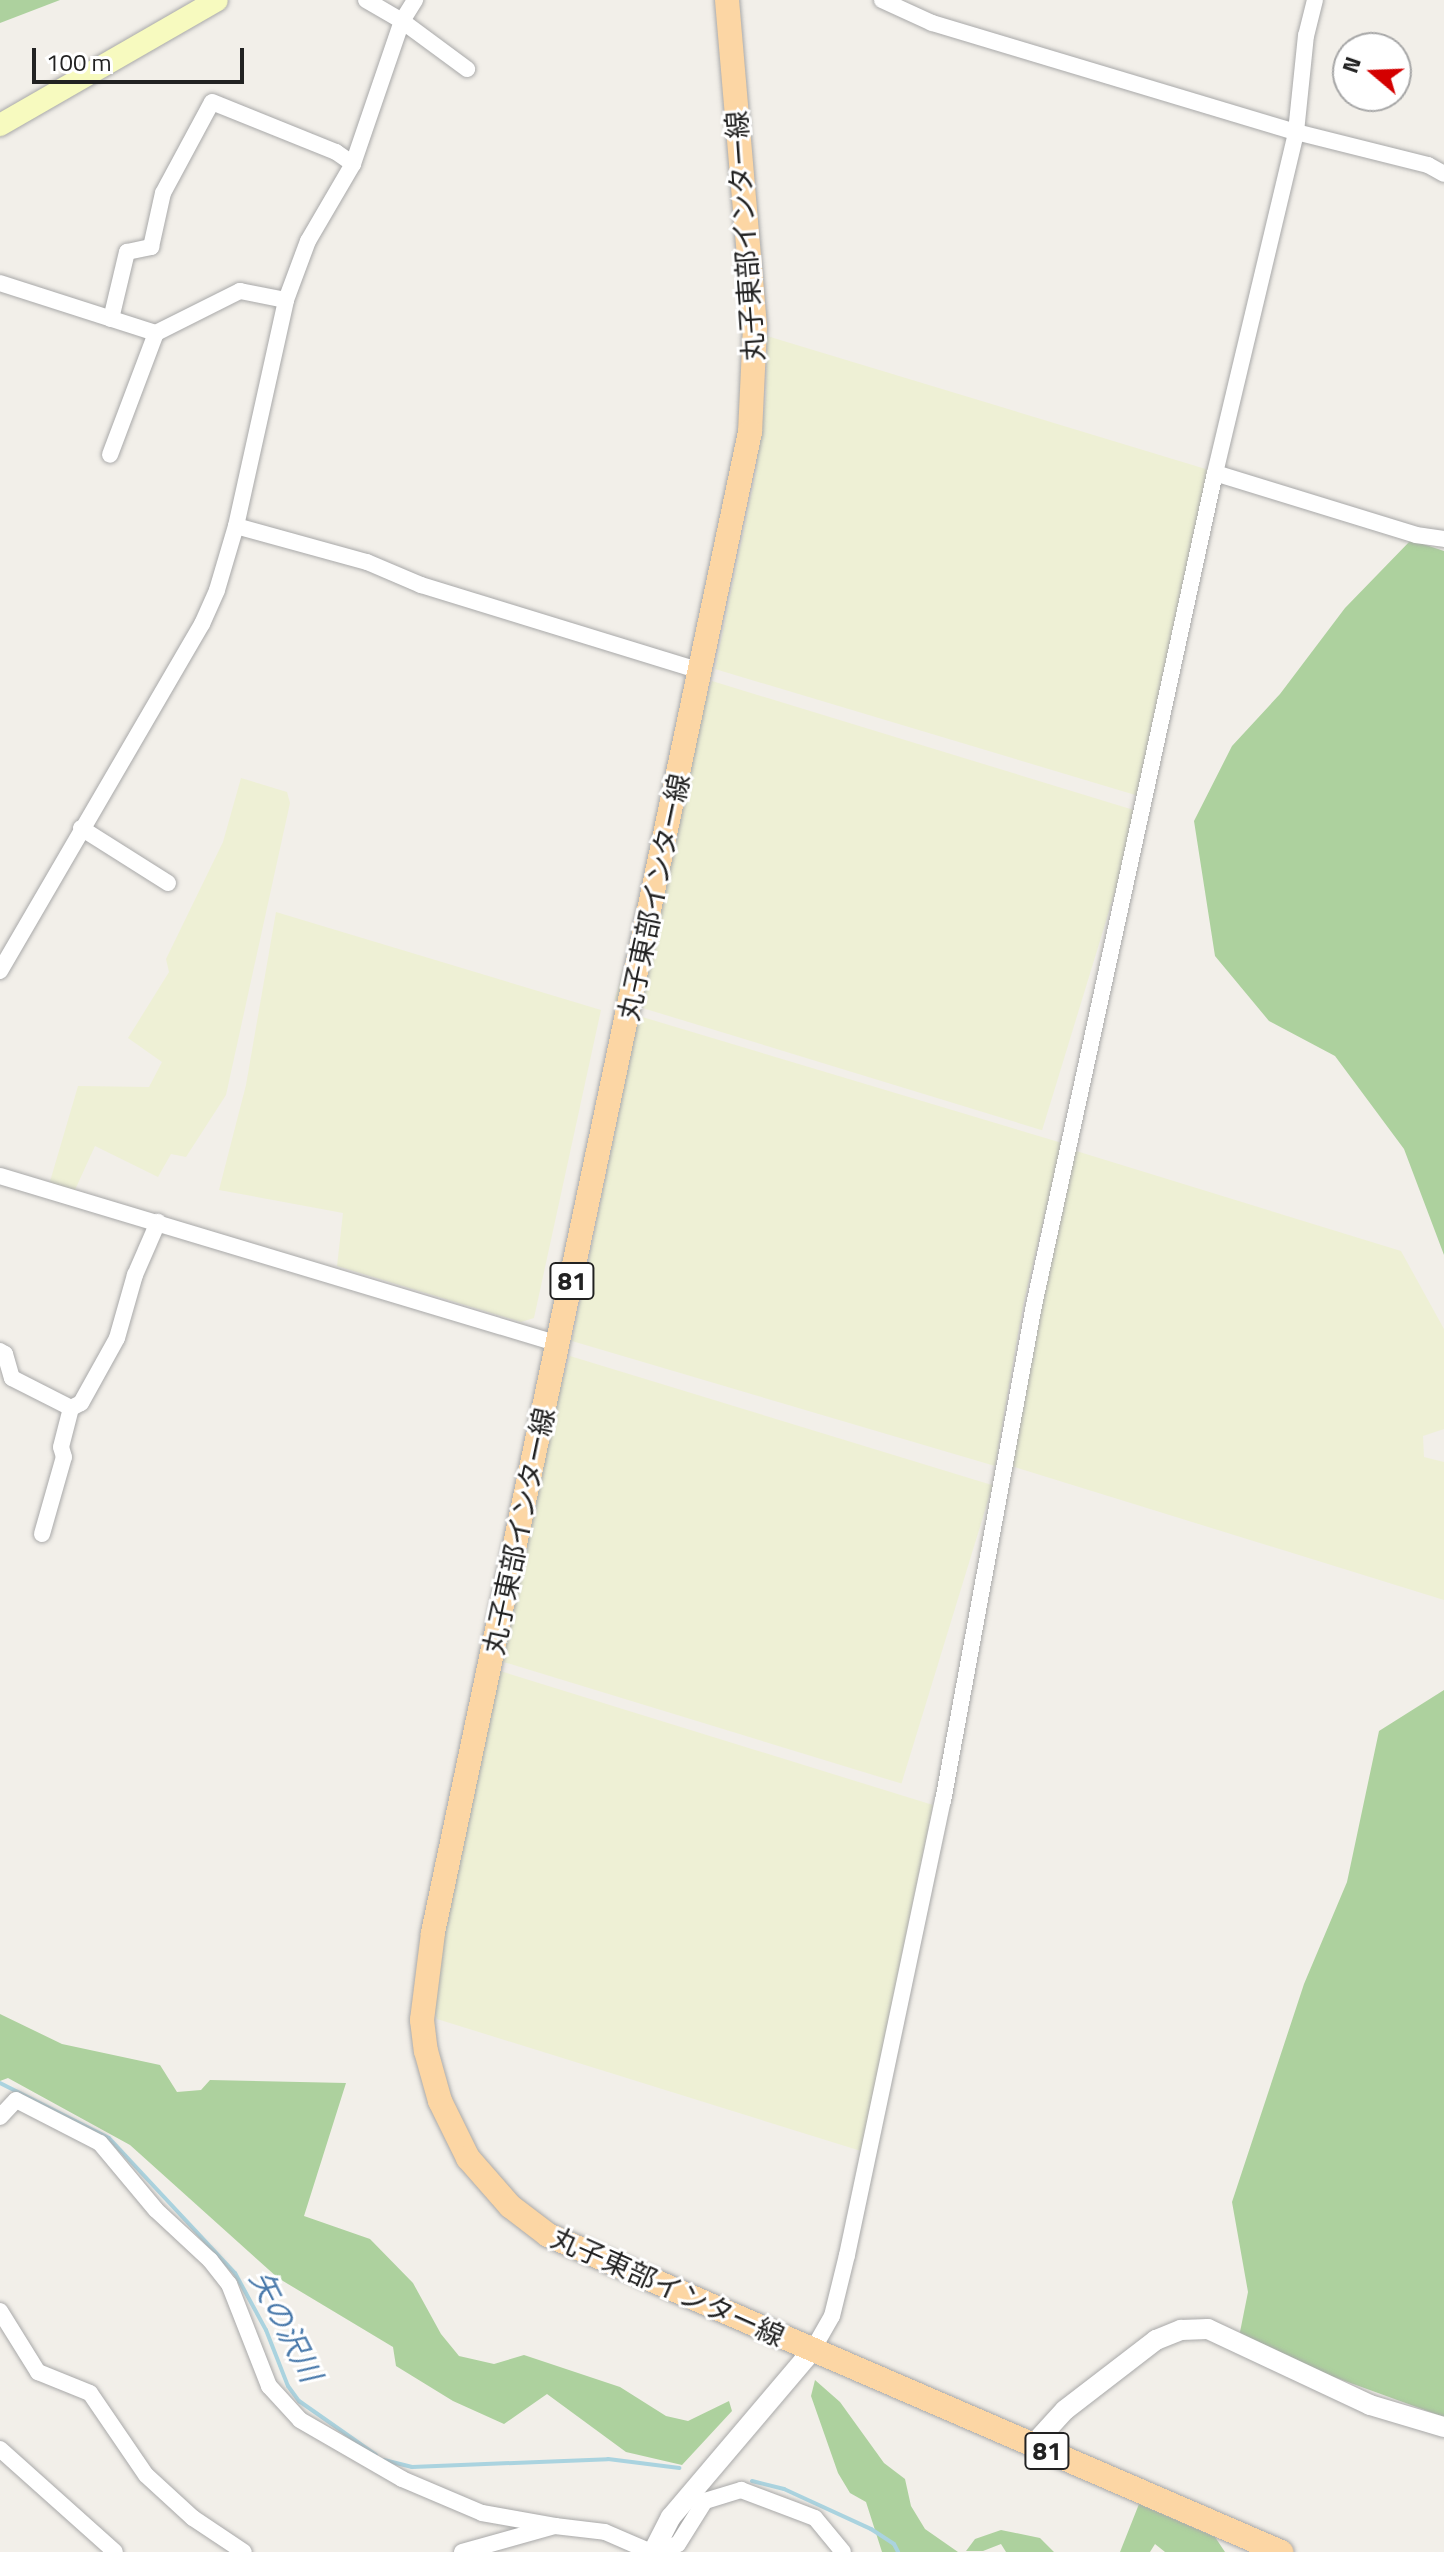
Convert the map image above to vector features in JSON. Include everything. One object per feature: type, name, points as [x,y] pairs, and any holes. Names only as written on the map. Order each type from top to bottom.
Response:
[{"type":"main road","points":[[0,125],[217,0]]},
{"type":"main road","name":"丸子東部インター線","points":[[727,0],[755,327],[755,366],[745,466],[433,1933],[422,2020],[430,2071],[446,2116],[468,2158],[495,2191],[535,2226],[573,2248],[1033,2445],[1249,2546],[1281,2552]]},
{"type":"street","points":[[366,0],[402,21],[467,69]]},
{"type":"street","points":[[0,971],[202,624],[217,590],[236,526],[286,300],[308,241],[353,164],[402,21],[415,0]]},
{"type":"street","points":[[882,0],[932,23],[1296,132],[1428,165],[1444,174]]},
{"type":"street","points":[[653,2552],[671,2517],[812,2351],[832,2316],[943,1801],[1034,1305],[1215,473],[1296,132],[1306,36],[1315,0]]},
{"type":"street","points":[[111,319],[127,252],[151,247],[163,193],[212,102],[336,152],[353,164]]},
{"type":"street","points":[[0,283],[156,333]]},
{"type":"street","points":[[110,455],[156,333],[240,291],[286,300]]},
{"type":"street","points":[[1215,473],[1416,535],[1444,539]]},
{"type":"street","points":[[236,526],[367,562],[421,585],[701,671]]},
{"type":"street","points":[[81,828],[168,883]]},
{"type":"street","points":[[0,1176],[559,1344]]},
{"type":"street","points":[[42,1534],[64,1457],[61,1447],[71,1408],[81,1403],[117,1338],[135,1275],[158,1222]]},
{"type":"street","points":[[0,1351],[5,1354],[12,1378],[71,1408]]},
{"type":"street","points":[[0,2117],[16,2100],[100,2143],[156,2210],[210,2260],[229,2284],[269,2386],[300,2420],[402,2479],[482,2513],[605,2532],[653,2552],[678,2544],[705,2501],[741,2490],[815,2518],[843,2552]]},
{"type":"street","points":[[0,2311],[38,2372],[90,2393],[146,2475],[193,2518],[236,2551]]},
{"type":"street","points":[[1033,2445],[1065,2410],[1156,2340],[1181,2330],[1208,2329],[1370,2405],[1444,2427]]},
{"type":"street","points":[[0,2449],[115,2552]]},
{"type":"street","points":[[462,2552],[555,2526]]},
{"type":"green space","points":[[0,0],[60,0],[0,23]]},
{"type":"green space","points":[[767,336],[1209,470],[1142,797],[715,669],[756,472],[766,397]]},
{"type":"green space","points":[[1411,540],[1444,551],[1444,1255],[1404,1149],[1335,1056],[1269,1021],[1215,956],[1194,821],[1232,746],[1280,694],[1345,608]]},
{"type":"green space","points":[[712,681],[1139,812],[1042,1130],[615,999]]},
{"type":"green space","points":[[241,778],[287,792],[290,803],[226,1095],[186,1157],[171,1154],[158,1177],[95,1146],[74,1192],[49,1185],[78,1086],[149,1087],[162,1062],[128,1038],[169,972],[166,959],[223,842]]},
{"type":"green space","points":[[276,912],[601,1010],[534,1318],[521,1322],[337,1266],[343,1213],[219,1190],[246,1085]]},
{"type":"green space","points":[[639,1016],[1062,1143],[1023,1306],[995,1466],[572,1341]]},
{"type":"green space","points":[[1073,1150],[1401,1251],[1444,1329],[1444,1429],[1423,1436],[1424,1457],[1444,1462],[1444,1600],[1008,1465]]},
{"type":"green space","points":[[570,1356],[993,1485],[901,1784],[479,1654]]},
{"type":"green space","points":[[500,1671],[933,1805],[861,2151],[437,2019],[432,2003],[432,1981]]},
{"type":"green space","points":[[1444,1690],[1444,2417],[1238,2342],[1248,2292],[1232,2202],[1304,1984],[1347,1882],[1379,1731]]},
{"type":"green space","points":[[0,2014],[62,2044],[160,2065],[177,2092],[201,2090],[210,2080],[346,2083],[304,2216],[370,2239],[413,2283],[441,2334],[459,2356],[494,2364],[524,2355],[620,2387],[666,2416],[688,2421],[729,2401],[732,2411],[682,2465],[626,2452],[547,2394],[504,2424],[453,2401],[396,2366],[393,2347],[278,2278],[130,2145],[8,2078],[0,2081]]},
{"type":"green space","points":[[815,2380],[840,2402],[884,2463],[905,2479],[911,2506],[925,2529],[958,2552],[882,2552],[866,2502],[850,2493],[838,2473],[811,2396]]},
{"type":"green space","points":[[1139,2504],[1215,2537],[1225,2552],[1165,2552],[1155,2544],[1150,2552],[1120,2552]]},
{"type":"green space","points":[[1001,2530],[1040,2538],[1054,2552],[1006,2552],[1001,2544],[983,2551],[966,2551],[975,2539]]},
{"type":"waterway","name":"矢の沢川","points":[[0,2083],[109,2138],[235,2273],[266,2330],[288,2386],[299,2401],[376,2455]]},
{"type":"waterway","name":"矢の沢川","points":[[384,2460],[412,2467],[608,2459],[679,2468]]},
{"type":"waterway","name":"矢の沢川","points":[[752,2481],[784,2489],[871,2529],[894,2544],[898,2552]]}]
